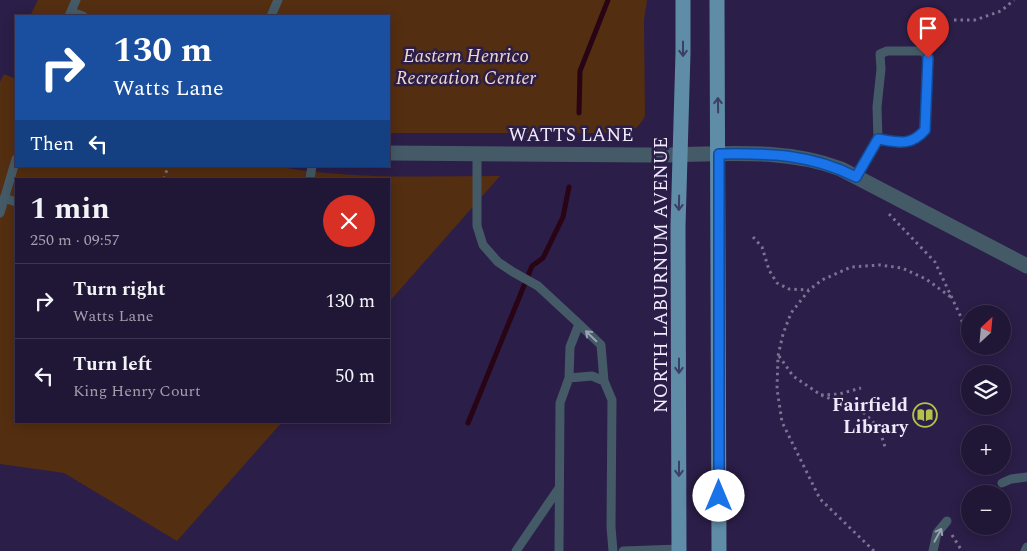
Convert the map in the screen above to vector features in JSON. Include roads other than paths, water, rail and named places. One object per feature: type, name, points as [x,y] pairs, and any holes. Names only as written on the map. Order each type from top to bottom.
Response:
[{"type":"main road","name":"NORTH LABURNUM AVENUE","points":[[678,550],[678,226],[683,0]]},
{"type":"main road","points":[[717,0],[719,551]]},
{"type":"street","name":"WATTS LANE","points":[[390,154],[765,154],[804,158],[826,163],[856,177],[1027,266]]},
{"type":"lane","points":[[70,14],[76,0]]},
{"type":"lane","points":[[271,15],[278,0]]},
{"type":"lane","points":[[856,177],[878,139],[877,106],[881,69],[880,54],[887,51],[923,51],[928,58],[925,130],[919,137],[904,143],[878,139]]},
{"type":"lane","points":[[477,154],[477,226],[483,245],[498,262],[538,286],[601,345],[604,381],[612,400],[611,527],[613,551]]},
{"type":"lane","points":[[0,213],[15,162]]},
{"type":"lane","points":[[4,198],[15,202]]},
{"type":"lane","points":[[559,551],[560,403],[569,378],[570,347],[579,324]]},
{"type":"lane","points":[[569,378],[592,376],[604,381]]},
{"type":"lane","points":[[1002,483],[1011,479],[1027,477]]},
{"type":"lane","points":[[516,551],[559,488]]},
{"type":"lane","points":[[933,551],[937,533],[947,521]]},
{"type":"lane","points":[[1024,551],[1027,547]]},
{"type":"lane","points":[[623,551],[678,550]]},
{"type":"waterway","points":[[579,113],[580,71],[608,0]]},
{"type":"waterway","points":[[468,423],[532,266],[543,258],[563,217],[569,187]]},
{"type":"place","name":"Fairfield Library","points":[[925,415]]},
{"type":"park label","name":"Eastern Henrico Recreation Center","points":[[466,66]]}]
